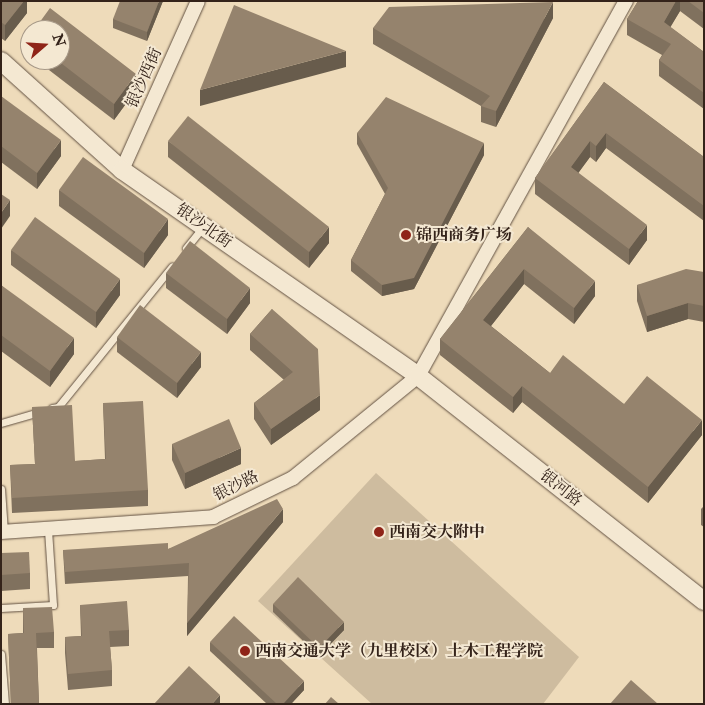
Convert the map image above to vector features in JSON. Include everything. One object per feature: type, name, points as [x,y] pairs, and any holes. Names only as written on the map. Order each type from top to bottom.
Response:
[{"type":"street","name":"银沙西街","points":[[122,170],[198,1]]},
{"type":"street","points":[[418,376],[626,1]]},
{"type":"street","name":"银沙北街","points":[[1,61],[122,170],[418,376]]},
{"type":"street","name":"银沙路","points":[[3,532],[213,516],[293,478],[418,376]]},
{"type":"street","name":"银河路","points":[[418,376],[704,601]]},
{"type":"lane","points":[[1,423],[58,407],[204,226]]},
{"type":"lane","points":[[1,489],[3,532]]},
{"type":"lane","points":[[1,608],[53,605],[48,530]]},
{"type":"lane","points":[[1,654],[5,704]]},
{"type":"shaded area","name":"西南交大附中","points":[[376,473],[579,657],[543,704],[372,704],[258,601]]},
{"type":"building","points":[[1,1],[24,1],[5,25],[1,22]]},
{"type":"building","points":[[120,1],[159,1],[147,32],[113,19]]},
{"type":"building","points":[[638,1],[676,1],[664,22],[704,52],[704,93],[659,60],[671,44],[627,19]]},
{"type":"building","points":[[688,1],[704,1],[704,13]]},
{"type":"building","points":[[553,2],[496,111],[481,106],[490,96],[373,28],[389,7]]},
{"type":"building","points":[[234,5],[346,51],[200,90]]},
{"type":"building","points":[[50,8],[66,20],[41,20]]},
{"type":"building","points":[[70,23],[136,74],[114,104],[70,70]]},
{"type":"building","points":[[604,82],[704,157],[704,206],[606,133],[596,146],[590,141],[571,167],[647,225],[629,249],[535,178]]},
{"type":"building","points":[[1,96],[61,140],[37,173],[1,146]]},
{"type":"building","name":"锦西商务广场","points":[[386,97],[484,143],[414,278],[382,285],[351,260],[388,188],[357,133]]},
{"type":"building","points":[[188,116],[329,227],[309,252],[168,141]]},
{"type":"building","points":[[83,157],[168,219],[144,253],[59,190]]},
{"type":"building","points":[[1,194],[10,200],[1,213]]},
{"type":"building","points":[[35,217],[120,279],[96,312],[11,250]]},
{"type":"building","points":[[528,227],[595,281],[574,308],[524,269],[483,320],[550,373],[563,355],[624,404],[647,376],[702,420],[648,487],[522,386],[513,397],[440,339]]},
{"type":"building","points":[[190,241],[250,288],[227,319],[166,273]]},
{"type":"building","points":[[686,269],[704,272],[704,306],[688,303],[647,316],[637,285]]},
{"type":"building","points":[[1,285],[74,338],[50,371],[1,335]]},
{"type":"building","points":[[140,305],[201,352],[177,383],[117,337]]},
{"type":"building","points":[[272,309],[318,349],[320,395],[271,429],[254,403],[293,372],[250,334]]},
{"type":"building","points":[[143,401],[148,490],[12,498],[10,465],[35,464],[32,407],[72,405],[75,461],[106,459],[103,403]]},
{"type":"building","points":[[229,419],[241,448],[185,473],[172,444]]},
{"type":"building","points":[[277,499],[283,509],[187,623],[189,563],[65,572],[63,550],[168,543],[168,549]]},
{"type":"building","points":[[29,552],[30,573],[1,575],[1,553]]},
{"type":"building","points":[[298,577],[344,622],[319,648],[273,604]]},
{"type":"building","points":[[127,601],[129,630],[109,631],[112,670],[68,674],[65,637],[82,636],[80,605]]},
{"type":"building","points":[[52,607],[54,632],[36,633],[39,704],[11,704],[8,634],[24,633],[23,608]]},
{"type":"building","points":[[234,616],[304,681],[283,704],[277,704],[210,642]]},
{"type":"building","points":[[189,666],[220,695],[212,704],[154,704]]},
{"type":"building","points":[[631,680],[658,704],[610,704]]},
{"type":"building","points":[[331,697],[339,704],[325,704]]},
{"type":"place","name":"锦西商务广场","points":[[406,235]]},
{"type":"place","name":"西南交大附中","points":[[379,532]]},
{"type":"place","name":"西南交通大学（九里校区）土木工程学院","points":[[245,651]]}]
